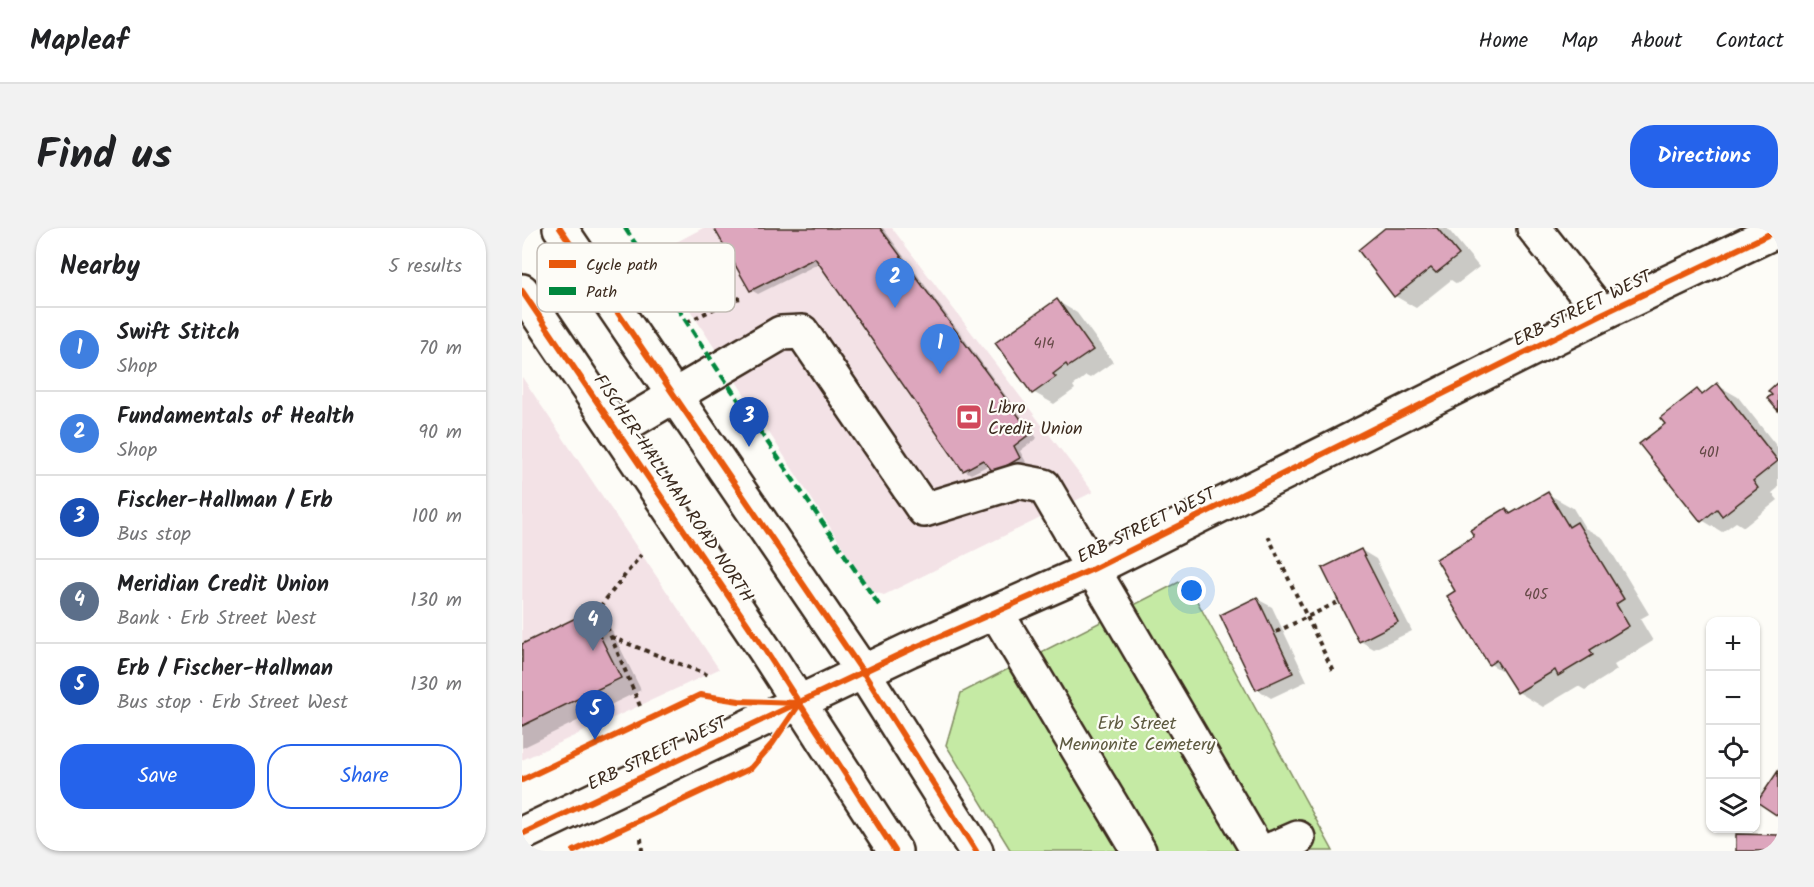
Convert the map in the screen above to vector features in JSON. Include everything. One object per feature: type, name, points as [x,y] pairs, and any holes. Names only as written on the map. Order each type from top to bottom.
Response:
[{"type":"main road","points":[[560,228],[570,243]]},
{"type":"main road","points":[[1534,228],[1602,314]]},
{"type":"main road","name":"ERB STREET WEST","points":[[522,834],[863,672],[1093,569],[1602,314],[1778,230]]},
{"type":"main road","name":"FISCHER-HALLMAN ROAD NORTH","points":[[522,291],[800,703],[895,851]]},
{"type":"main road","points":[[617,312],[863,672],[976,851]]},
{"type":"main road","points":[[616,430],[781,333],[802,332],[924,510],[1018,481],[1044,486],[1258,851]]},
{"type":"main road","points":[[996,612],[1139,851]]},
{"type":"main road","points":[[1268,851],[1299,838]]},
{"type":"path","points":[[735,299],[742,298]]},
{"type":"path","points":[[687,322],[707,312]]},
{"type":"path","points":[[1268,536],[1334,673]]},
{"type":"path","points":[[640,706],[599,608],[641,555]]},
{"type":"path","points":[[1276,632],[1338,602]]},
{"type":"path","points":[[611,637],[708,675]]},
{"type":"path","points":[[640,838],[642,851]]},
{"type":"shaded area","points":[[703,228],[892,228],[1093,492],[884,595],[871,591],[691,312],[735,312],[735,243],[675,243]]},
{"type":"shaded area","points":[[522,377],[719,669],[522,760]]},
{"type":"green space","name":"Erb Street Mennonite Cemetery","points":[[1185,579],[1333,851],[1011,851],[946,745],[961,693]]},
{"type":"building","points":[[714,228],[880,228],[1031,433],[1014,446],[1020,458],[994,473],[983,460],[963,471],[815,258],[750,291],[735,265],[735,243],[723,243]]},
{"type":"building","points":[[1385,228],[1437,228],[1459,255],[1436,273],[1431,268],[1394,297],[1358,250]]},
{"type":"building","points":[[1057,299],[1093,350],[1068,367],[1066,364],[1053,374],[1056,377],[1032,394],[995,343]]},
{"type":"building","points":[[1778,382],[1778,411],[1767,398],[1772,395],[1768,391]]},
{"type":"building","points":[[1717,383],[1778,461],[1753,481],[1758,488],[1722,516],[1717,509],[1701,522],[1639,444],[1665,424],[1660,418],[1697,389],[1702,395]]},
{"type":"building","points":[[1548,492],[1569,527],[1577,522],[1624,599],[1616,604],[1629,626],[1590,650],[1593,655],[1558,676],[1555,670],[1517,693],[1496,660],[1489,665],[1447,596],[1455,591],[1436,559],[1474,536],[1470,530],[1506,508],[1510,514]]},
{"type":"building","points":[[1361,549],[1398,622],[1359,642],[1322,568]]},
{"type":"building","points":[[1257,597],[1293,673],[1256,690],[1220,615]]},
{"type":"building","points":[[588,612],[621,678],[522,726],[522,644]]},
{"type":"building","points":[[1778,771],[1778,816],[1760,804],[1760,798]]},
{"type":"building","points":[[1736,834],[1778,835],[1778,851],[1736,851]]},
{"type":"marked path","points":[[625,228],[635,243]]},
{"type":"marked path","points":[[680,312],[879,605]]},
{"type":"cycle path","points":[[560,228],[570,243]]},
{"type":"cycle path","points":[[522,834],[909,650],[1093,569],[1602,314],[1778,230]]},
{"type":"cycle path","points":[[522,291],[765,650],[895,851]]},
{"type":"cycle path","points":[[617,312],[863,672],[976,851]]},
{"type":"cycle path","points":[[522,780],[700,695],[739,701],[797,703]]},
{"type":"cycle path","points":[[574,851],[751,768],[772,744],[800,703]]},
{"type":"place","name":"Fundamentals of Health","points":[[895,308]]},
{"type":"place","name":"Swift Stitch","points":[[940,374]]},
{"type":"place","name":"Libro Credit Union","points":[[969,417]]},
{"type":"place","name":"Fischer-Hallman / Erb","points":[[749,447]]},
{"type":"place","name":"Meridian Credit Union","points":[[593,651]]},
{"type":"place","name":"Erb / Fischer-Hallman","points":[[595,740]]}]
